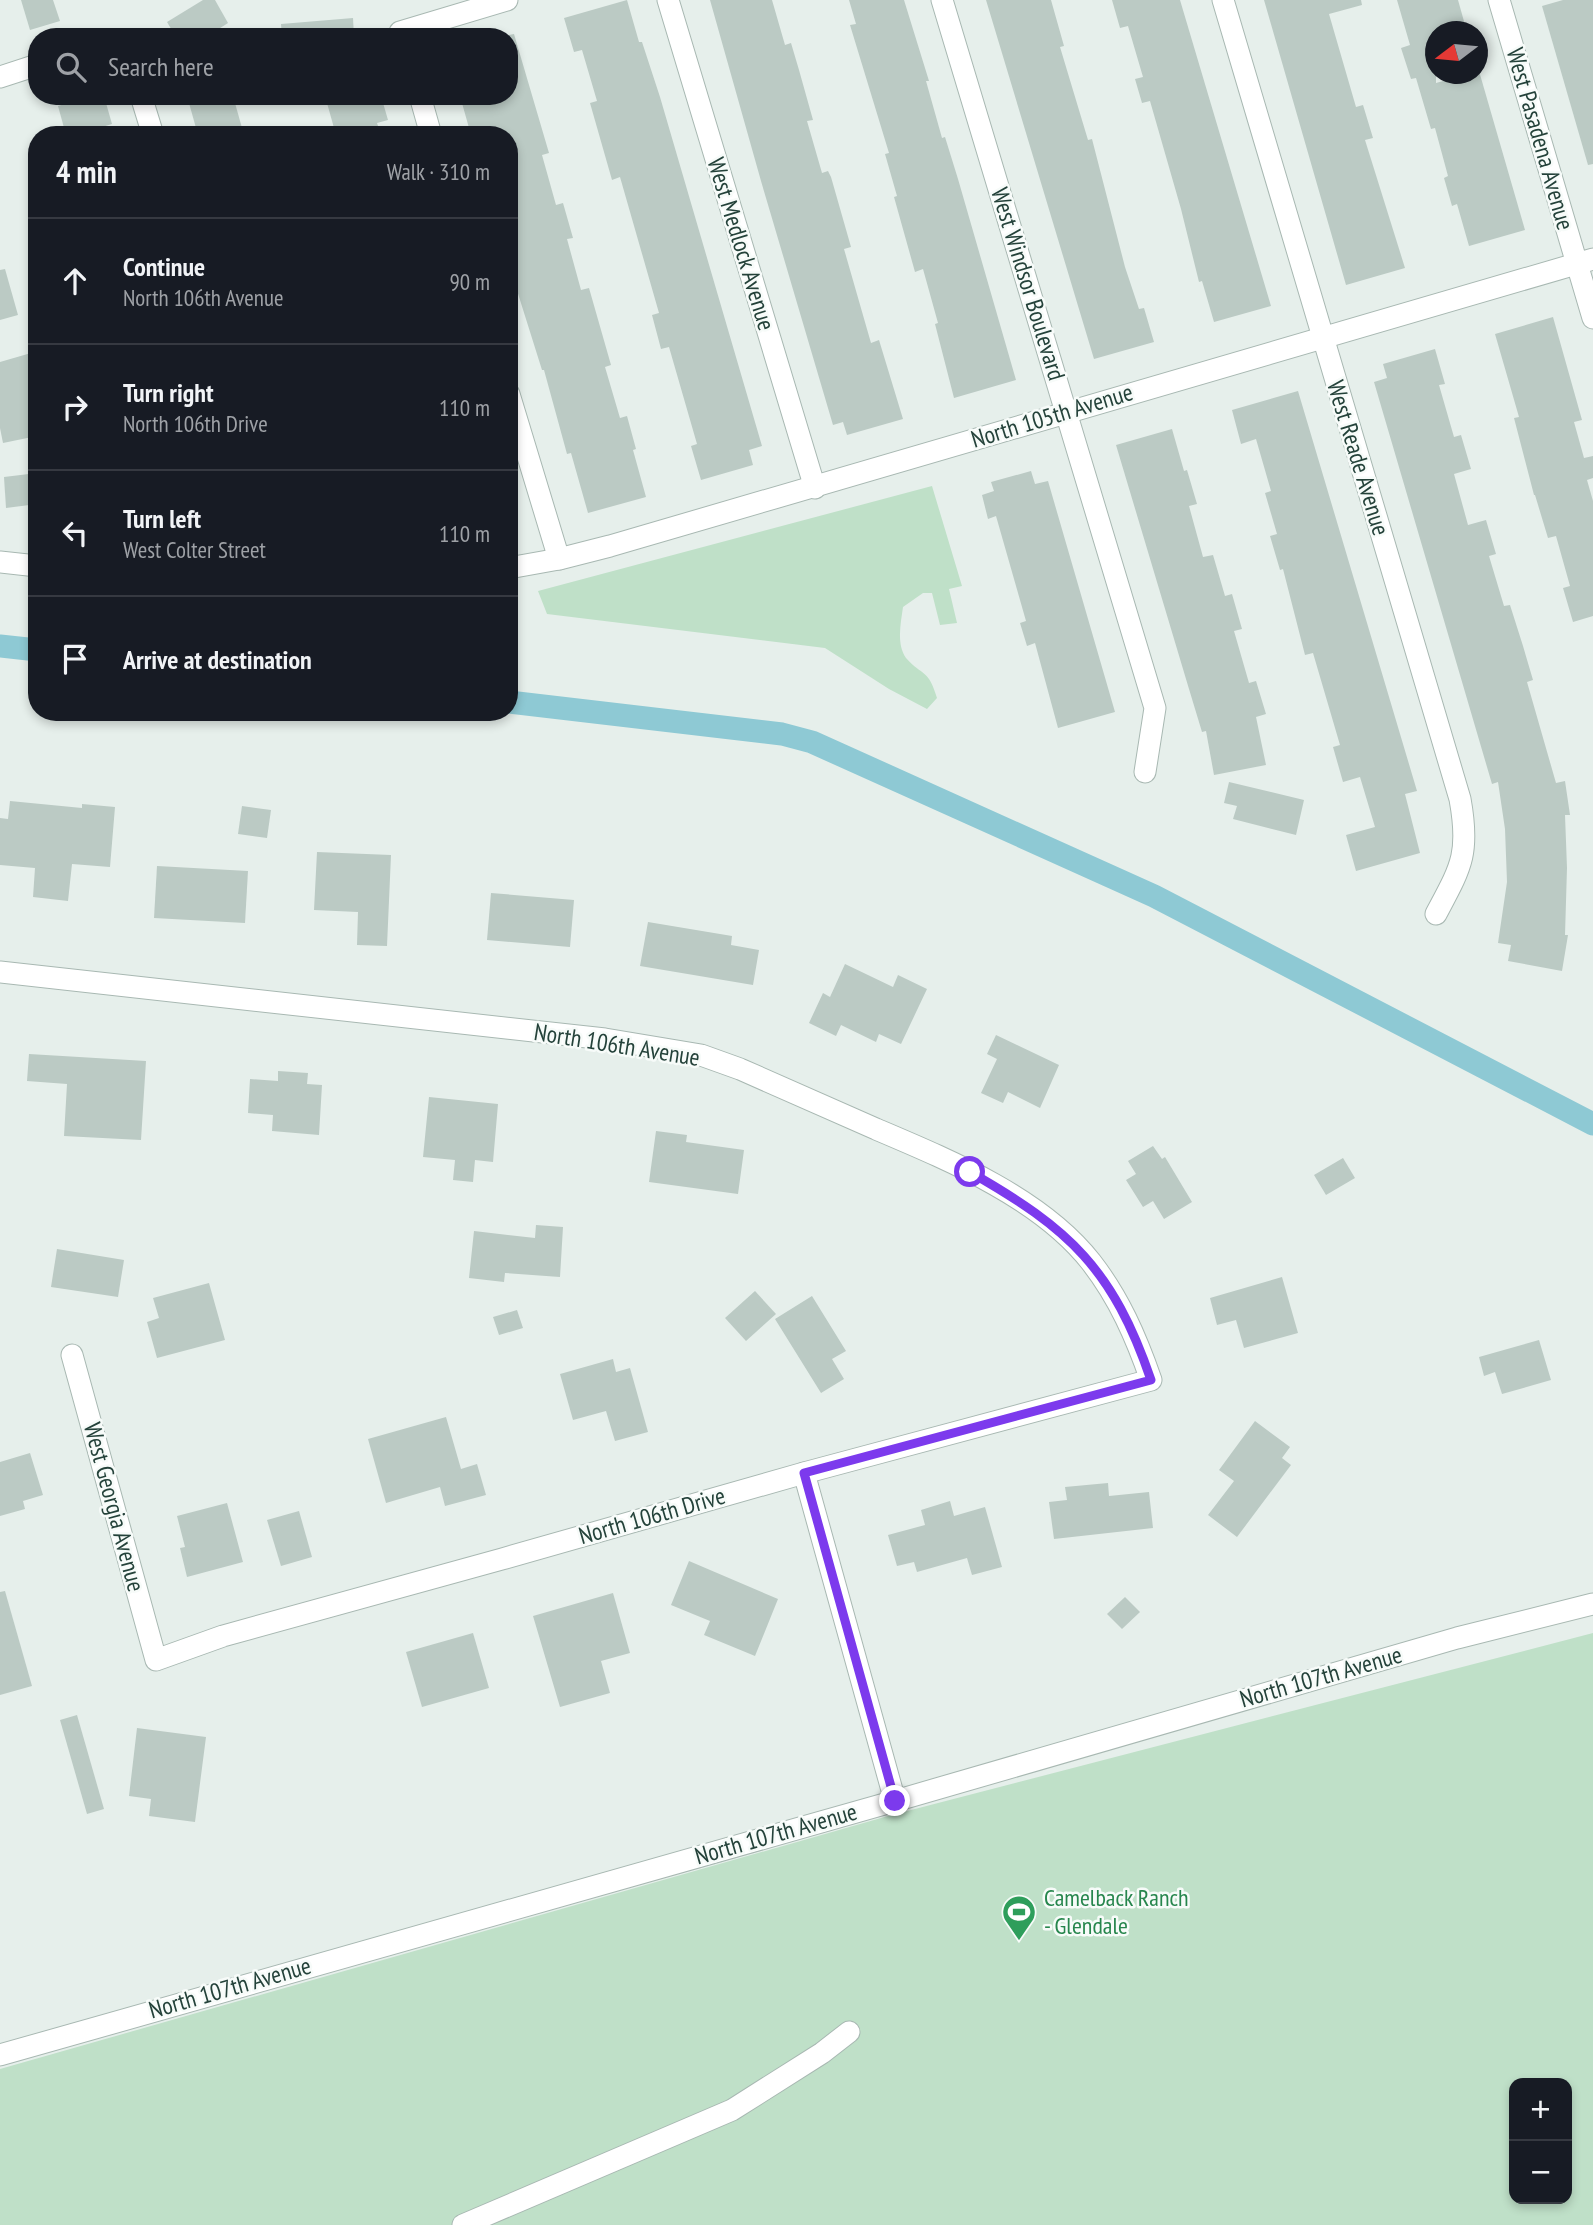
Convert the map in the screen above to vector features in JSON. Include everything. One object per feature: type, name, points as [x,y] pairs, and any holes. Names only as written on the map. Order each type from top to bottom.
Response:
[{"type":"street","points":[[422,28],[507,0]]},
{"type":"street","name":"West Medlock Avenue","points":[[668,0],[814,488]]},
{"type":"street","name":"West Windsor Boulevard","points":[[942,0],[1155,708],[1145,772]]},
{"type":"street","name":"West Reade Avenue","points":[[1223,0],[1456,785],[1464,823],[1465,846],[1460,870],[1436,914]]},
{"type":"street","name":"West Pasadena Avenue","points":[[1499,0],[1585,261],[1593,318]]},
{"type":"street","points":[[0,77],[28,68]]},
{"type":"street","points":[[144,105],[150,126]]},
{"type":"street","points":[[423,105],[428,126]]},
{"type":"street","name":"North 105th Avenue","points":[[518,566],[559,559],[814,488],[1067,411],[1585,261]]},
{"type":"street","points":[[518,424],[559,559]]},
{"type":"street","points":[[0,562],[28,565]]},
{"type":"street","name":"North 106th Avenue","points":[[0,972],[605,1039],[701,1055],[740,1069],[970,1172],[1017,1199],[1060,1231],[1090,1261],[1117,1300],[1137,1339],[1151,1380]]},
{"type":"street","name":"West Georgia Avenue","points":[[72,1354],[156,1660]]},
{"type":"street","name":"North 106th Drive","points":[[156,1660],[223,1636],[804,1473],[1151,1380]]},
{"type":"street","points":[[804,1473],[895,1801]]},
{"type":"street","name":"North 107th Avenue","points":[[0,2054],[895,1801],[1457,1638],[1593,1604]]},
{"type":"street","points":[[463,2225],[733,2110],[822,2053],[849,2032]]},
{"type":"green space","points":[[932,486],[962,586],[949,589],[957,623],[940,625],[932,593],[923,593],[903,607],[900,633],[903,652],[912,664],[928,677],[937,698],[927,709],[889,689],[825,648],[547,614],[538,591]]},
{"type":"green space","name":"Camelback Ranch - Glendale","points":[[1593,1633],[1593,2225],[0,2225],[0,2069],[888,1816]]},
{"type":"building","points":[[21,0],[53,0],[60,21],[29,28]]},
{"type":"building","points":[[203,0],[215,0],[228,23],[220,28],[171,28],[167,22]]},
{"type":"building","points":[[627,0],[639,42],[642,42],[660,97],[762,446],[749,450],[753,465],[701,480],[691,446],[697,444],[669,347],[661,349],[652,315],[659,313],[620,177],[612,180],[590,103],[597,101],[582,50],[574,52],[564,18]]},
{"type":"building","points":[[710,0],[772,0],[785,45],[791,43],[799,70],[813,120],[807,121],[822,173],[828,171],[831,177],[851,247],[844,249],[871,343],[879,340],[903,419],[847,435],[843,422],[833,425]]},
{"type":"building","points":[[849,0],[904,0],[929,81],[926,81],[942,138],[945,137],[958,179],[1016,380],[954,398],[923,269],[915,272],[894,197],[897,196],[885,154],[889,153],[850,25],[856,24]]},
{"type":"building","points":[[986,0],[1051,0],[1064,46],[1060,47],[1088,140],[1092,139],[1125,267],[1139,309],[1144,308],[1154,342],[1094,359]]},
{"type":"building","points":[[1112,0],[1180,0],[1271,306],[1214,322],[1202,281],[1199,282],[1150,101],[1142,103],[1135,79],[1143,77],[1128,26],[1120,28]]},
{"type":"building","points":[[1264,0],[1361,0],[1362,5],[1329,14],[1356,107],[1363,105],[1373,138],[1365,140],[1405,268],[1346,285]]},
{"type":"building","points":[[1397,0],[1458,0],[1464,21],[1425,21],[1425,84],[1483,84],[1525,230],[1469,246],[1457,204],[1452,206],[1444,178],[1448,176],[1435,128],[1431,129],[1416,78],[1411,79],[1401,48],[1410,45]]},
{"type":"building","points":[[1563,0],[1593,0],[1593,164],[1588,165],[1542,6]]},
{"type":"building","points":[[353,18],[354,28],[281,28],[281,24]]},
{"type":"building","points":[[518,48],[549,153],[542,155],[556,205],[563,203],[573,238],[567,239],[581,290],[589,288],[611,365],[605,367],[620,418],[627,416],[646,497],[588,513],[518,294],[518,126],[468,126],[463,105],[518,105]]},
{"type":"building","points":[[107,105],[112,124],[64,126],[58,106]]},
{"type":"building","points":[[190,105],[236,105],[241,126],[195,126]]},
{"type":"building","points":[[328,105],[384,105],[388,120],[377,123],[378,126],[333,126]]},
{"type":"building","points":[[5,269],[18,315],[0,320],[0,270]]},
{"type":"building","points":[[1553,317],[1582,420],[1574,422],[1584,458],[1593,456],[1593,478],[1587,480],[1593,501],[1593,616],[1573,622],[1563,588],[1570,586],[1556,536],[1548,538],[1534,495],[1514,418],[1519,417],[1495,334]]},
{"type":"building","points":[[1435,349],[1445,384],[1439,385],[1454,437],[1461,435],[1471,469],[1454,474],[1468,525],[1486,520],[1496,554],[1489,556],[1504,606],[1510,605],[1523,646],[1533,680],[1527,682],[1556,783],[1565,781],[1570,815],[1565,815],[1565,935],[1568,935],[1562,971],[1508,961],[1511,945],[1498,943],[1507,882],[1505,829],[1498,782],[1492,784],[1374,382],[1387,378],[1383,364]]},
{"type":"building","points":[[28,354],[28,438],[3,443],[0,428],[0,362]]},
{"type":"building","points":[[1298,391],[1417,791],[1405,794],[1420,853],[1356,871],[1346,835],[1375,827],[1360,777],[1343,782],[1333,747],[1340,745],[1313,653],[1305,655],[1283,569],[1280,570],[1270,536],[1277,534],[1265,493],[1271,491],[1256,439],[1241,444],[1232,410]]},
{"type":"building","points":[[1172,429],[1197,504],[1189,506],[1203,557],[1213,555],[1225,596],[1232,594],[1242,629],[1234,631],[1249,683],[1256,681],[1266,714],[1256,717],[1266,765],[1214,775],[1206,731],[1202,732],[1116,445]]},
{"type":"building","points":[[1031,471],[1035,484],[1048,481],[1115,712],[1058,728],[1035,643],[1027,646],[1020,623],[1026,621],[996,516],[988,519],[982,495],[994,491],[991,482]]},
{"type":"building","points":[[28,474],[28,505],[6,508],[4,477]]},
{"type":"building","points":[[1229,782],[1304,800],[1296,835],[1233,819],[1237,806],[1224,803]]},
{"type":"building","points":[[10,801],[82,808],[82,804],[115,807],[110,867],[72,864],[68,901],[33,897],[35,868],[0,865],[0,818],[8,819]]},
{"type":"building","points":[[242,806],[271,810],[267,838],[238,834]]},
{"type":"building","points":[[317,852],[391,855],[387,946],[357,945],[358,912],[314,910]]},
{"type":"building","points":[[157,866],[248,871],[245,923],[154,918]]},
{"type":"building","points":[[491,893],[574,900],[570,947],[487,940]]},
{"type":"building","points":[[648,922],[732,936],[731,945],[759,950],[753,985],[640,966]]},
{"type":"building","points":[[845,964],[893,987],[898,975],[927,989],[901,1044],[879,1034],[876,1042],[841,1025],[836,1036],[809,1023],[823,993],[830,997]]},
{"type":"building","points":[[996,1035],[1059,1065],[1040,1108],[1008,1092],[1003,1103],[981,1093],[997,1059],[987,1054]]},
{"type":"building","points":[[29,1054],[146,1061],[141,1140],[64,1136],[67,1084],[27,1081]]},
{"type":"building","points":[[278,1071],[308,1073],[307,1084],[322,1085],[319,1135],[272,1131],[273,1115],[248,1113],[250,1079],[278,1081]]},
{"type":"building","points":[[429,1097],[498,1104],[493,1162],[475,1160],[473,1182],[453,1180],[455,1160],[423,1157]]},
{"type":"building","points":[[656,1131],[687,1135],[686,1142],[744,1150],[738,1194],[649,1182]]},
{"type":"building","points":[[1153,1146],[1162,1159],[1165,1157],[1192,1202],[1164,1219],[1153,1201],[1143,1207],[1126,1180],[1136,1174],[1128,1161]]},
{"type":"building","points":[[1343,1158],[1355,1178],[1326,1195],[1314,1175]]},
{"type":"building","points":[[536,1225],[563,1227],[560,1277],[505,1273],[504,1282],[469,1278],[474,1231],[535,1238]]},
{"type":"building","points":[[57,1249],[124,1260],[118,1297],[51,1287]]},
{"type":"building","points":[[1282,1277],[1298,1333],[1244,1348],[1236,1320],[1217,1325],[1210,1298]]},
{"type":"building","points":[[209,1283],[225,1340],[157,1358],[147,1322],[159,1318],[153,1298]]},
{"type":"building","points":[[755,1291],[776,1314],[746,1341],[725,1318]]},
{"type":"building","points":[[812,1296],[846,1351],[832,1359],[844,1379],[821,1393],[775,1319]]},
{"type":"building","points":[[517,1310],[523,1328],[499,1335],[493,1317]]},
{"type":"building","points":[[1539,1340],[1551,1380],[1502,1394],[1495,1372],[1484,1376],[1479,1357]]},
{"type":"building","points":[[613,1359],[616,1372],[630,1368],[648,1432],[615,1441],[606,1411],[573,1420],[560,1374]]},
{"type":"building","points":[[446,1417],[461,1469],[477,1464],[486,1495],[445,1506],[440,1487],[386,1503],[368,1439]]},
{"type":"building","points":[[1255,1421],[1290,1447],[1282,1458],[1291,1465],[1237,1537],[1208,1515],[1234,1481],[1219,1470]]},
{"type":"building","points":[[30,1453],[43,1495],[23,1501],[25,1509],[0,1516],[0,1462]]},
{"type":"building","points":[[1108,1483],[1109,1496],[1149,1492],[1153,1528],[1054,1539],[1049,1502],[1067,1500],[1065,1487]]},
{"type":"building","points":[[950,1501],[954,1516],[985,1507],[1002,1567],[972,1575],[967,1558],[917,1572],[914,1562],[897,1566],[888,1535],[925,1525],[921,1510]]},
{"type":"building","points":[[227,1503],[243,1562],[187,1577],[180,1548],[185,1547],[177,1516]]},
{"type":"building","points":[[299,1511],[312,1557],[281,1566],[267,1520]]},
{"type":"building","points":[[689,1561],[778,1599],[755,1656],[704,1635],[710,1621],[671,1605]]},
{"type":"building","points":[[5,1591],[32,1686],[0,1695],[0,1592]]},
{"type":"building","points":[[613,1593],[630,1653],[601,1661],[610,1693],[560,1707],[533,1616]]},
{"type":"building","points":[[1125,1597],[1140,1612],[1122,1629],[1107,1614]]},
{"type":"building","points":[[473,1633],[489,1688],[422,1707],[406,1652]]},
{"type":"building","points":[[77,1715],[104,1809],[87,1814],[60,1720]]},
{"type":"building","points":[[137,1728],[206,1737],[195,1822],[149,1816],[151,1799],[129,1796]]},
{"type":"waterway","points":[[0,646],[28,649]]},
{"type":"waterway","points":[[518,703],[782,734],[812,742],[1154,896],[1593,1124]]},
{"type":"place","name":"Camelback Ranch - Glendale","points":[[1019,1942]]},
{"type":"route","points":[[895,1801],[804,1473],[1151,1380],[1137,1339],[1117,1300],[1090,1261],[1060,1231],[1017,1199],[970,1172]]}]
